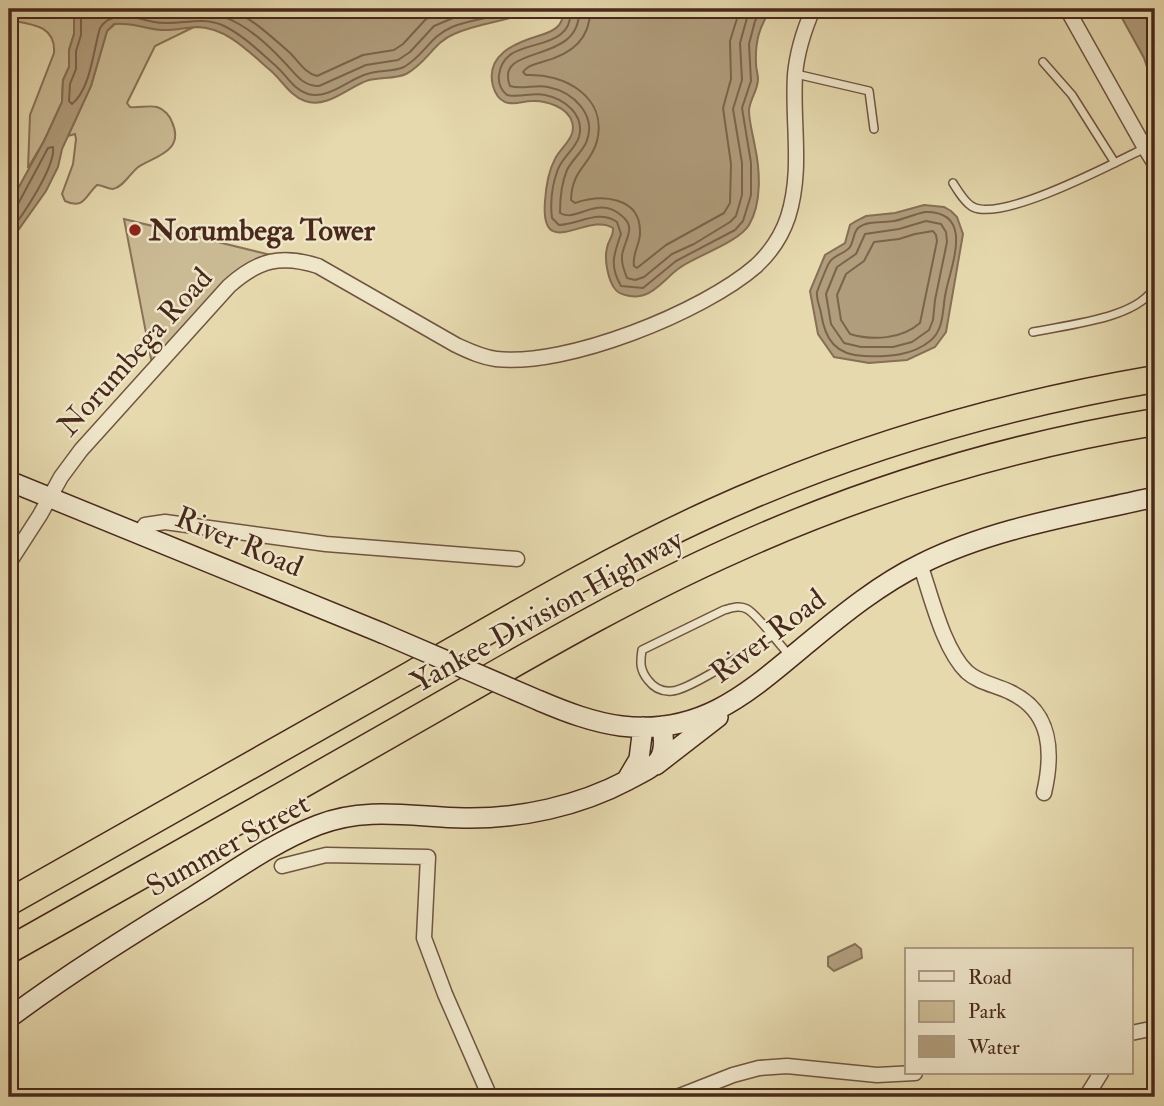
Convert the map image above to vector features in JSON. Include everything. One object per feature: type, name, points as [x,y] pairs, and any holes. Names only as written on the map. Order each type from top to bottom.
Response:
[{"type":"highway","name":"Yankee Division Highway","points":[[9,902],[583,577],[713,512],[825,467],[918,435],[1048,400],[1155,379]]},
{"type":"highway","name":"Yankee Division Highway","points":[[9,950],[597,618],[712,559],[833,508],[934,474],[1049,443],[1155,422]]},
{"type":"main road","name":"River Road","points":[[9,481],[382,633],[540,701],[595,721],[652,726],[708,715],[740,698],[876,592],[920,564],[1015,530],[1155,497]]},
{"type":"main road","name":"Summer Street","points":[[9,1018],[75,970],[185,901],[262,853],[318,825],[355,815],[385,813],[464,818],[525,813],[571,803],[601,793],[655,765],[675,752],[740,698]]},
{"type":"main road","points":[[652,726],[664,749],[655,765]]},
{"type":"main road","points":[[625,781],[639,759],[652,726]]},
{"type":"street","name":"Norumbega Road","points":[[9,563],[61,477],[93,436],[229,286],[255,266],[270,261],[302,261],[318,266],[456,345],[477,355],[496,359],[531,358],[584,348],[656,323],[705,299],[758,264],[779,237],[787,219],[796,168],[796,74],[800,43],[813,9]]},
{"type":"street","points":[[1067,9],[1155,164]]},
{"type":"street","name":"River Road","points":[[140,533],[145,525],[165,522],[314,543],[517,559]]},
{"type":"street","points":[[920,564],[948,643],[958,661],[968,673],[1011,692],[1029,704],[1041,718],[1049,736],[1050,761],[1044,793]]},
{"type":"street","points":[[282,866],[326,855],[428,857],[424,938],[490,1097]]},
{"type":"street","points":[[1132,1033],[1155,1028]]},
{"type":"street","points":[[677,1097],[759,1068],[787,1066],[877,1075],[905,1074]]},
{"type":"street","points":[[1086,1097],[1100,1074]]},
{"type":"lane","points":[[1043,62],[1072,95],[1115,163]]},
{"type":"lane","points":[[796,74],[869,91],[874,129]]},
{"type":"lane","points":[[953,183],[972,207],[986,211],[1000,209],[1053,191],[1144,148]]},
{"type":"lane","points":[[1155,239],[1155,267]]},
{"type":"lane","points":[[1033,332],[1124,312],[1146,299],[1155,285]]},
{"type":"lane","points":[[772,636],[674,692],[663,691],[652,685],[641,671],[642,650],[724,610],[737,607],[748,610],[772,636],[791,658]]},
{"type":"green space","points":[[9,9],[68,9],[74,19],[69,67],[63,80],[62,102],[28,168],[30,115],[54,53],[54,44],[46,31],[9,20]]},
{"type":"green space","points":[[115,24],[194,27],[155,46],[127,103],[130,107],[154,106],[164,111],[172,122],[174,141],[165,152],[137,168],[117,188],[97,185],[84,201],[71,203],[65,201],[62,194],[73,164],[76,139],[75,134],[68,136],[91,86],[107,31]]},
{"type":"green space","points":[[124,219],[287,259],[255,266],[153,369]]},
{"type":"water","points":[[68,9],[535,9],[454,34],[441,42],[419,65],[406,74],[369,80],[330,99],[314,103],[294,95],[246,49],[228,36],[209,28],[162,30],[114,24],[107,31],[91,86],[62,149],[58,167],[46,191],[9,243],[9,205],[62,102],[63,80],[69,67],[69,50],[74,34],[74,19]]},
{"type":"water","points":[[562,9],[771,9],[763,22],[757,42],[758,83],[749,110],[759,176],[758,197],[753,216],[749,225],[736,238],[685,264],[644,295],[624,295],[613,285],[606,258],[613,228],[591,225],[558,232],[550,229],[545,219],[548,179],[555,159],[572,132],[570,117],[561,108],[543,102],[505,102],[497,96],[493,86],[493,66],[498,58],[512,47],[557,27],[562,20]]},
{"type":"water","points":[[1117,9],[1155,9],[1155,91],[1144,58]]},
{"type":"water","points":[[924,205],[944,207],[951,211],[957,217],[963,234],[946,332],[935,347],[907,360],[869,363],[834,357],[818,334],[810,291],[825,255],[845,243],[850,225],[856,221],[866,216],[895,213]]},
{"type":"water","points":[[855,944],[861,949],[862,958],[834,971],[828,966],[828,957]]},
{"type":"place","name":"Norumbega Tower","points":[[135,230]]}]
